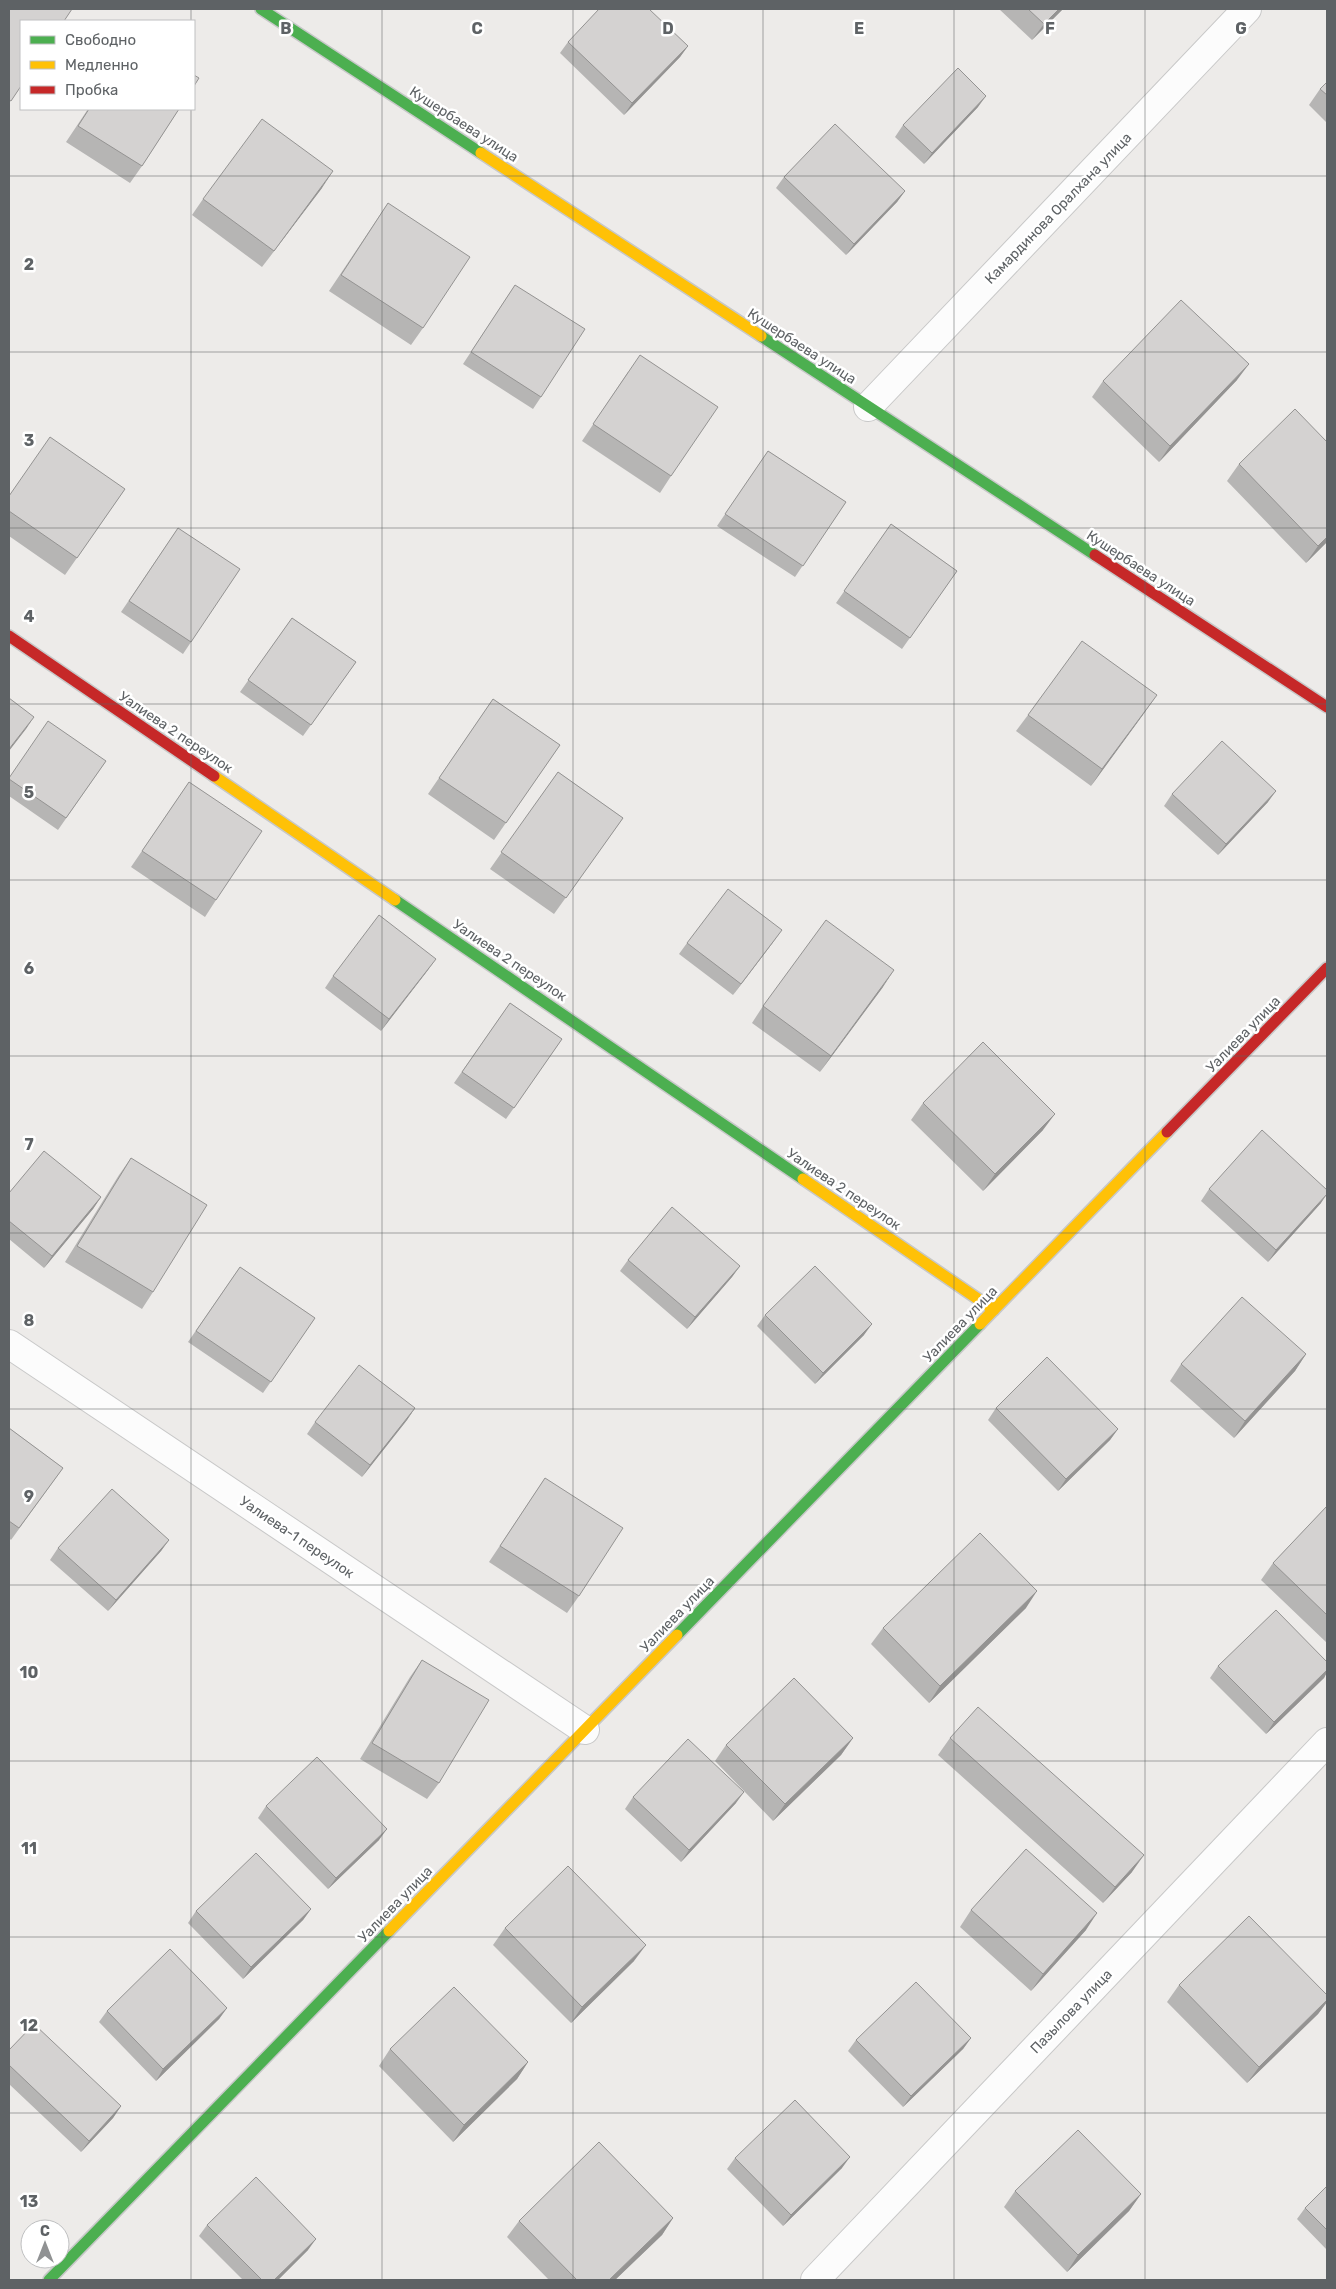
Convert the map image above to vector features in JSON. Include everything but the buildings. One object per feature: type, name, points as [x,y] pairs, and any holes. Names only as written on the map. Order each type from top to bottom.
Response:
[{"type":"street","name":"Кушербаева улица","points":[[261,9],[1327,707]]},
{"type":"street","name":"Камардинова Оралхана улица","points":[[868,407],[1247,9]]},
{"type":"street","name":"Уалиева 2 переулок","points":[[9,636],[994,1310]]},
{"type":"street","name":"Уалиева улица","points":[[49,2280],[1327,968]]},
{"type":"street","name":"Уалиева-1 переулок","points":[[9,1344],[585,1730]]},
{"type":"street","name":"Пазылова улица","points":[[814,2280],[1327,1742]]},
{"type":"traffic: fast","points":[[261,9],[481,153]]},
{"type":"traffic: fast","points":[[761,336],[1095,555]]},
{"type":"traffic: fast","points":[[395,900],[803,1179]]},
{"type":"traffic: fast","points":[[677,1635],[980,1324]]},
{"type":"traffic: fast","points":[[49,2280],[389,1931]]},
{"type":"traffic: slow","points":[[481,153],[761,336]]},
{"type":"traffic: slow","points":[[214,776],[395,900]]},
{"type":"traffic: slow","points":[[980,1324],[1167,1132]]},
{"type":"traffic: slow","points":[[803,1179],[994,1310]]},
{"type":"traffic: slow","points":[[389,1931],[677,1635]]},
{"type":"traffic: jam","points":[[1095,555],[1327,707]]},
{"type":"traffic: jam","points":[[9,636],[214,776]]},
{"type":"traffic: jam","points":[[1167,1132],[1327,968]]}]
